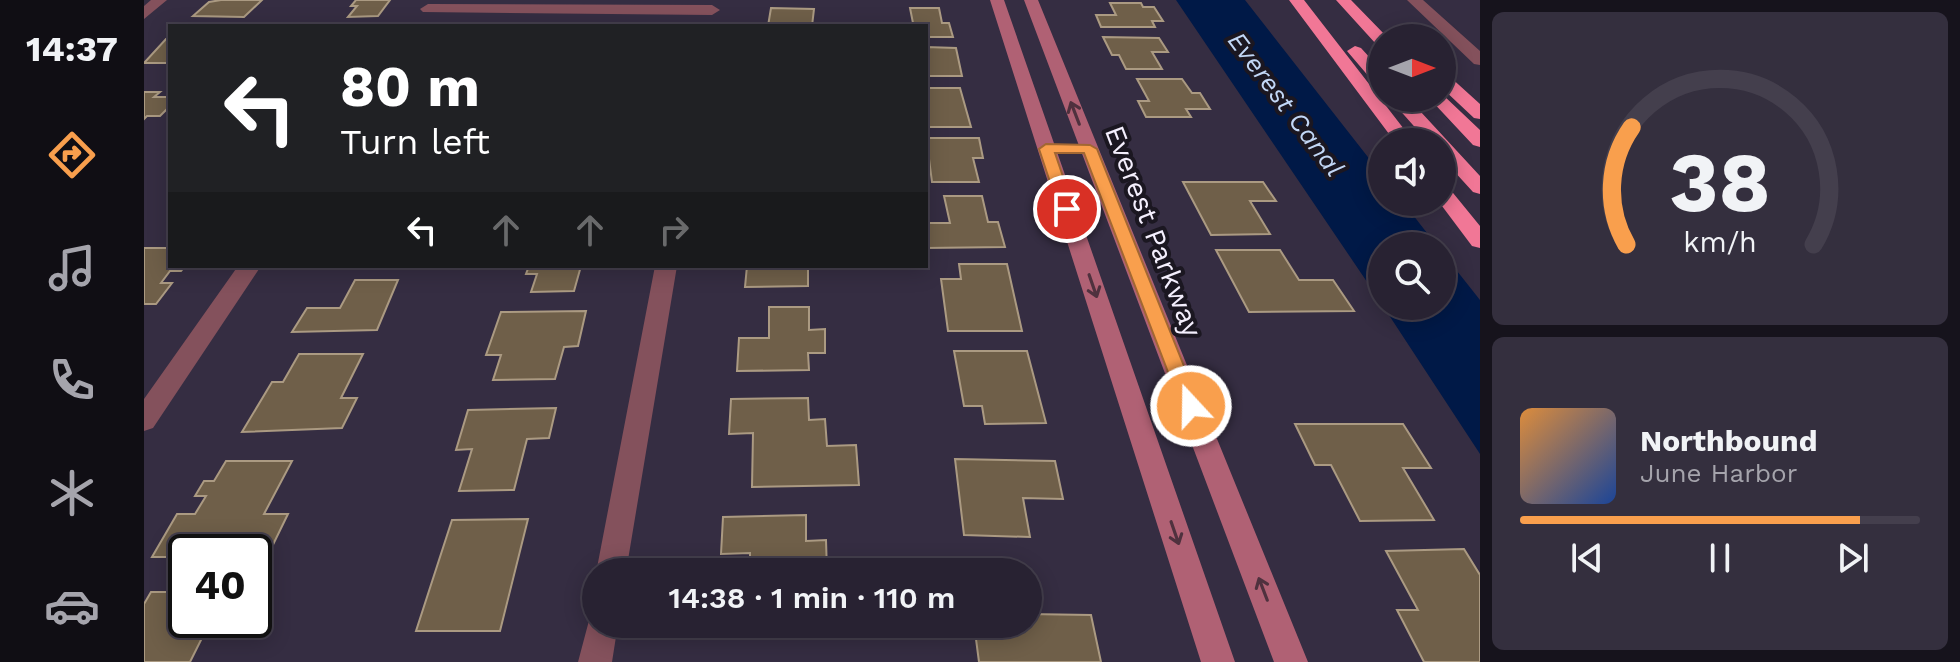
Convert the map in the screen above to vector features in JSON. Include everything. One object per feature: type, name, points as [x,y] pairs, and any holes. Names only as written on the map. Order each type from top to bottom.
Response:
[{"type":"highway","points":[[1296,0],[1394,128]]},
{"type":"highway","points":[[1306,0],[1368,66]]},
{"type":"highway","points":[[1343,0],[1368,26]]},
{"type":"highway","points":[[1356,0],[1382,24]]},
{"type":"highway","points":[[1456,92],[1480,114]]},
{"type":"highway","points":[[1411,112],[1425,128]]},
{"type":"highway","points":[[1452,112],[1480,141]]},
{"type":"highway","points":[[1456,162],[1480,188]]},
{"type":"highway","points":[[1456,210],[1480,241]]},
{"type":"street","points":[[144,13],[160,0]]},
{"type":"street","name":"Everest Parkway","points":[[997,0],[1068,149],[1291,662]]},
{"type":"street","name":"Everest Parkway","points":[[1031,0],[1068,149],[1218,662]]},
{"type":"street","points":[[1414,0],[1480,60]]},
{"type":"street","points":[[417,24],[431,5],[711,12]]},
{"type":"street","points":[[144,420],[249,268]]},
{"type":"street","points":[[614,558],[666,268]]},
{"type":"street","points":[[595,662],[599,638]]},
{"type":"water","name":"Everest Canal","points":[[1176,0],[1245,0],[1368,157],[1368,216],[1414,216],[1426,232],[1368,232],[1368,283]]},
{"type":"water","points":[[1456,270],[1480,300],[1480,454],[1392,320],[1456,320]]},
{"type":"building","points":[[262,0],[244,17],[193,16],[209,2]]},
{"type":"building","points":[[356,0],[390,0],[378,16],[348,17],[357,6],[351,6]]},
{"type":"building","points":[[1110,3],[1141,3],[1143,7],[1154,7],[1163,21],[1152,21],[1155,27],[1101,27],[1096,15],[1116,15]]},
{"type":"building","points":[[771,8],[814,9],[812,24],[768,24]]},
{"type":"building","points":[[910,8],[939,8],[942,23],[949,23],[953,37],[928,37],[928,24],[895,23],[913,23]]},
{"type":"building","points":[[1103,37],[1159,38],[1168,52],[1152,52],[1162,69],[1126,69],[1119,55],[1112,55]]},
{"type":"building","points":[[166,39],[168,39],[168,63],[144,63]]},
{"type":"building","points":[[928,47],[956,48],[962,76],[928,76]]},
{"type":"building","points":[[1137,79],[1182,79],[1192,93],[1200,93],[1210,109],[1186,109],[1191,117],[1146,117],[1138,101],[1149,101]]},
{"type":"building","points":[[928,88],[960,88],[971,127],[928,127]]},
{"type":"building","points":[[144,92],[160,92],[154,97],[168,97],[168,108],[160,116],[144,119]]},
{"type":"building","points":[[928,138],[979,138],[983,158],[973,158],[979,182],[932,182]]},
{"type":"building","points":[[1183,182],[1263,182],[1276,201],[1250,201],[1270,234],[1211,235]]},
{"type":"building","points":[[944,196],[982,196],[988,222],[998,222],[1005,247],[928,248],[928,223],[950,223]]},
{"type":"building","points":[[144,248],[168,248],[168,268],[183,268],[181,271],[170,271],[161,283],[172,283],[156,304],[144,304]]},
{"type":"building","points":[[1216,250],[1280,250],[1299,280],[1333,280],[1354,311],[1249,312]]},
{"type":"building","points":[[959,264],[1007,264],[1022,331],[948,331],[941,279],[961,279]]},
{"type":"building","points":[[528,268],[580,268],[574,291],[531,292],[537,274],[526,274]]},
{"type":"building","points":[[747,268],[808,268],[808,286],[745,287]]},
{"type":"building","points":[[355,280],[398,280],[377,330],[292,332],[307,308],[340,308]]},
{"type":"building","points":[[769,307],[809,307],[809,330],[825,329],[825,353],[808,353],[809,370],[737,371],[739,338],[769,338]]},
{"type":"building","points":[[586,311],[578,346],[564,347],[555,379],[493,380],[501,355],[486,355],[501,312]]},
{"type":"building","points":[[954,351],[1027,351],[1046,423],[985,424],[982,406],[964,406]]},
{"type":"building","points":[[299,354],[363,354],[341,398],[357,398],[342,428],[242,432],[272,382],[283,382]]},
{"type":"building","points":[[808,398],[809,420],[825,419],[827,446],[856,445],[859,485],[752,487],[753,433],[729,434],[731,399]]},
{"type":"building","points":[[556,408],[549,438],[527,439],[514,490],[459,491],[472,449],[456,450],[468,410]]},
{"type":"building","points":[[1295,424],[1403,424],[1431,468],[1403,468],[1434,520],[1360,521],[1331,465],[1315,465]]},
{"type":"building","points":[[955,459],[1055,461],[1063,499],[1023,498],[1030,537],[964,535]]},
{"type":"building","points":[[226,461],[292,461],[264,514],[288,514],[272,547],[272,534],[168,534],[168,557],[152,557],[177,514],[195,514],[206,496],[195,496],[204,481],[214,481]]},
{"type":"building","points":[[806,515],[806,541],[826,540],[827,558],[750,558],[750,553],[721,554],[723,517]]},
{"type":"building","points":[[528,519],[500,631],[416,631],[452,520]]},
{"type":"building","points":[[1464,549],[1480,575],[1480,662],[1424,662],[1397,610],[1418,610],[1386,551]]},
{"type":"building","points":[[151,592],[168,592],[168,638],[202,638],[190,662],[144,662],[144,604]]},
{"type":"building","points":[[1042,614],[1091,615],[1101,662],[979,662],[976,638],[1042,638]]},
{"type":"route","points":[[1067,209],[1046,149],[1090,149],[1191,406]]}]
